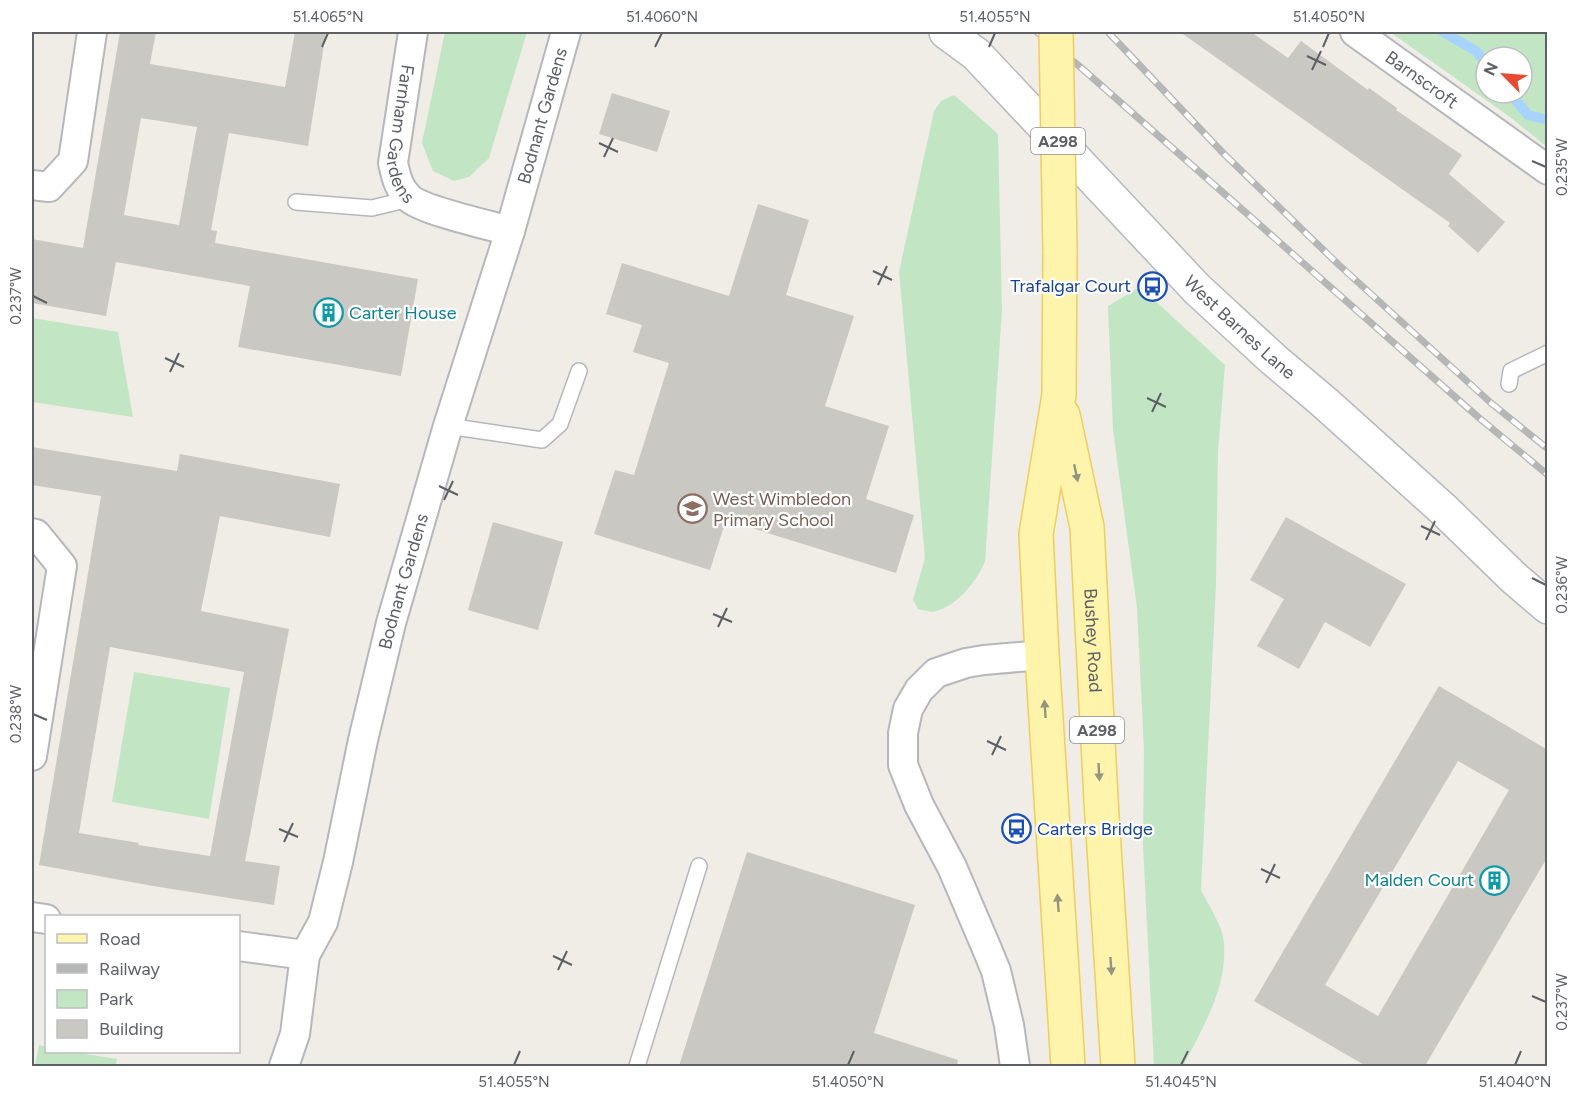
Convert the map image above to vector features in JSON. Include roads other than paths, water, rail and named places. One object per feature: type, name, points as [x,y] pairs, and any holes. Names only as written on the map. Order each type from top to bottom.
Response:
[{"type":"main road","name":"West Barnes Lane","points":[[946,32],[976,54],[1197,289],[1410,479],[1514,578],[1548,607]]},
{"type":"main road","name":"Bushey Road","points":[[1056,32],[1060,251],[1059,395],[1036,534],[1068,1066]]},
{"type":"main road","name":"Bushey Road","points":[[1059,395],[1087,528],[1118,1066]]},
{"type":"street","points":[[32,185],[49,187],[74,161],[92,32]]},
{"type":"street","name":"Farnham Gardens","points":[[413,32],[393,163],[397,183],[409,199],[423,207],[510,231]]},
{"type":"street","name":"Bodnant Gardens","points":[[284,1066],[295,1034],[305,955],[323,922],[391,623],[448,426],[510,231],[566,32]]},
{"type":"street","name":"Barnscroft","points":[[1355,32],[1548,170]]},
{"type":"street","points":[[32,533],[36,534],[62,566],[32,756]]},
{"type":"street","points":[[1015,1066],[1009,1025],[996,971],[952,867],[919,805],[903,765],[903,733],[908,709],[918,690],[936,673],[966,663],[1042,655]]},
{"type":"street","points":[[240,945],[305,955]]},
{"type":"lane","points":[[296,202],[372,208],[409,199]]},
{"type":"lane","points":[[1509,384],[1511,370],[1548,353]]},
{"type":"lane","points":[[448,426],[542,440],[560,424],[579,371]]},
{"type":"lane","points":[[637,1066],[699,866]]},
{"type":"waterway","points":[[1443,32],[1474,50]]},
{"type":"waterway","points":[[1520,105],[1528,115],[1548,120]]},
{"type":"railway","points":[[1037,32],[1078,65],[1478,417],[1548,475]]},
{"type":"railway","points":[[1108,32],[1224,154],[1339,265],[1491,403],[1548,449]]},
{"type":"place","name":"Trafalgar Court","points":[[1152,286]]},
{"type":"place","name":"Carter House","points":[[328,313]]},
{"type":"place","name":"West Wimbledon Primary School","points":[[692,509]]},
{"type":"place","name":"Carters Bridge","points":[[1016,829]]},
{"type":"place","name":"Malden Court","points":[[1495,880]]}]
